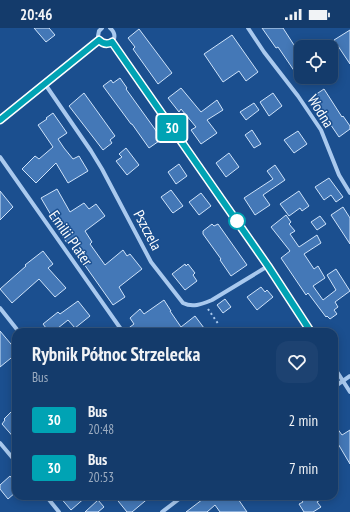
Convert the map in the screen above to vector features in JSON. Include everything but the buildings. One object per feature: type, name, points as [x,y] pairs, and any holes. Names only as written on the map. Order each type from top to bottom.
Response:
[{"type":"street","points":[[101,28],[98,34],[99,40],[105,44],[112,42],[114,39],[114,29]]},
{"type":"street","name":"Wodna","points":[[248,28],[321,130],[339,175],[350,193]]},
{"type":"street","points":[[0,120],[99,40]]},
{"type":"street","points":[[112,42],[268,266],[308,328]]},
{"type":"street","name":"Pszczela","points":[[45,84],[99,163],[151,262],[183,303],[195,306],[204,304]]},
{"type":"street","name":"Emilii Plater","points":[[0,157],[120,328]]},
{"type":"street","points":[[204,304],[268,266]]},
{"type":"street","points":[[0,308],[16,328]]},
{"type":"street","points":[[338,373],[350,392]]},
{"type":"street","points":[[338,384],[350,376]]},
{"type":"street","points":[[0,443],[12,457]]},
{"type":"street","points":[[49,500],[59,512]]},
{"type":"street","points":[[162,512],[178,500]]},
{"type":"path","points":[[204,304],[220,325]]},
{"type":"bus line","name":"30","points":[[0,120],[99,40],[105,44],[112,42],[268,266],[308,328]]}]
